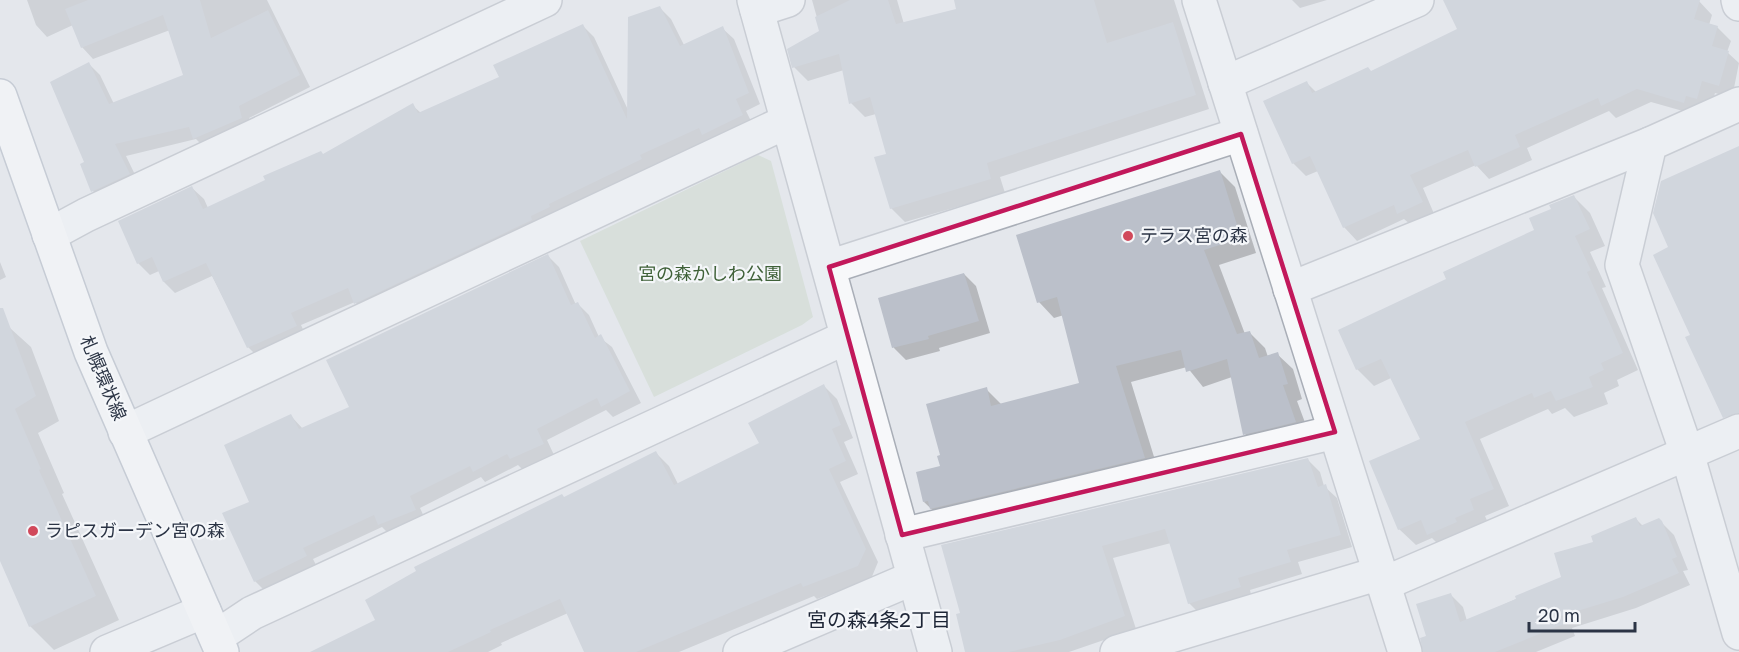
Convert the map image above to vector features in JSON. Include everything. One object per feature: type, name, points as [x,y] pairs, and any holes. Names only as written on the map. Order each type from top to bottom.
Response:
[{"type":"main road","name":"札幌環状線","points":[[0,96],[5,130],[49,235],[91,352],[214,634]]},
{"type":"street","points":[[49,235],[86,215],[545,0]]},
{"type":"street","points":[[788,0],[755,5],[935,652]]},
{"type":"street","points":[[1199,0],[1404,652]]},
{"type":"street","points":[[1225,83],[1417,0]]},
{"type":"street","points":[[1738,0],[1739,4]]},
{"type":"street","points":[[1290,289],[1650,144],[1739,105]]},
{"type":"street","points":[[125,432],[786,123]]},
{"type":"street","points":[[829,267],[1241,134]]},
{"type":"street","points":[[1650,144],[1622,265],[1687,453],[1739,633]]},
{"type":"street","points":[[107,652],[214,634],[252,613],[847,338]]},
{"type":"street","points":[[1117,652],[1381,579],[1739,431]]},
{"type":"street","points":[[902,535],[1335,432]]},
{"type":"street","points":[[740,652],[914,578]]},
{"type":"highlighted area","points":[[1241,134],[1335,432],[902,535],[829,267]]},
{"type":"green space","name":"宮の森かしわ公園","points":[[758,155],[771,161],[813,317],[802,325],[654,397],[580,241]]},
{"type":"building","points":[[88,0],[200,0],[211,38],[268,10],[300,75],[239,106],[242,118],[193,139],[189,127],[115,144],[130,174],[91,192],[80,164],[84,162],[50,82],[89,62],[109,104],[183,75],[163,15],[81,48],[65,9]]},
{"type":"building","points":[[850,0],[888,0],[896,24],[956,9],[954,0],[1094,0],[1107,43],[1173,22],[1196,95],[987,163],[991,179],[890,209],[874,157],[886,154],[870,97],[849,104],[839,54],[792,68],[787,49],[819,31],[815,17]]},
{"type":"building","points":[[1443,0],[1700,0],[1694,19],[1718,26],[1712,46],[1729,51],[1719,86],[1702,81],[1697,99],[1686,96],[1684,103],[1637,89],[1601,106],[1598,98],[1515,135],[1520,147],[1475,167],[1468,150],[1410,175],[1423,202],[1397,214],[1394,205],[1343,228],[1310,156],[1292,164],[1263,101],[1307,81],[1312,93],[1368,67],[1371,71],[1457,29]]},
{"type":"building","points":[[660,6],[680,46],[723,26],[749,93],[736,99],[743,115],[702,135],[699,128],[640,155],[642,159],[549,204],[550,207],[531,216],[532,220],[354,304],[348,288],[291,313],[297,326],[247,348],[206,263],[163,282],[152,257],[137,264],[118,221],[192,186],[203,209],[265,180],[263,176],[321,151],[323,154],[413,103],[418,113],[499,77],[493,65],[583,24],[627,119],[628,17]]},
{"type":"building","points":[[1739,146],[1739,413],[1723,418],[1685,337],[1690,335],[1653,255],[1668,247],[1653,213],[1661,181]]},
{"type":"building","points":[[1220,170],[1241,238],[1204,250],[1237,334],[1250,331],[1259,358],[1278,352],[1288,384],[1283,385],[1296,422],[1243,435],[1227,359],[1186,372],[1181,350],[1116,366],[1145,458],[930,509],[928,501],[923,502],[916,472],[940,466],[937,456],[940,455],[926,404],[987,387],[991,406],[1079,383],[1057,297],[1037,303],[1016,235]]},
{"type":"building","points":[[1574,195],[1590,229],[1575,236],[1591,270],[1587,272],[1623,353],[1601,363],[1604,370],[1589,377],[1593,387],[1556,401],[1551,391],[1534,398],[1532,393],[1465,422],[1494,489],[1470,499],[1474,510],[1455,518],[1457,522],[1427,535],[1421,520],[1398,530],[1369,461],[1420,439],[1381,359],[1356,370],[1338,330],[1446,279],[1443,272],[1534,230],[1529,218],[1551,209],[1549,205]]},
{"type":"building","points":[[548,254],[571,305],[578,302],[595,338],[601,334],[630,391],[601,407],[597,398],[537,429],[544,444],[510,459],[507,454],[473,472],[470,466],[410,496],[416,510],[378,525],[374,515],[303,548],[307,556],[254,582],[222,513],[249,502],[224,445],[291,414],[299,429],[349,407],[326,360]]},
{"type":"building","points":[[964,273],[979,321],[928,336],[929,339],[892,348],[878,298]]},
{"type":"building","name":"ラピスガーデン宮の森","points":[[0,308],[3,308],[36,396],[15,409],[41,469],[39,470],[96,596],[29,627],[0,561]]},
{"type":"building","points":[[824,384],[841,425],[832,429],[846,461],[829,469],[866,549],[858,566],[803,587],[801,583],[636,652],[584,652],[560,599],[490,630],[491,632],[448,652],[310,652],[375,620],[365,600],[416,571],[414,567],[562,494],[564,497],[656,451],[674,485],[759,443],[748,423]]},
{"type":"building","points":[[1308,458],[1318,487],[1326,484],[1341,535],[1287,550],[1291,562],[1238,578],[1241,587],[1188,604],[1165,529],[1102,546],[1125,616],[1060,640],[1009,652],[965,652],[956,614],[960,613],[941,545]]},
{"type":"building","points":[[1636,517],[1640,526],[1659,518],[1662,521],[1677,557],[1672,559],[1679,573],[1623,597],[1561,616],[1564,624],[1495,652],[1423,652],[1420,638],[1426,636],[1416,604],[1451,593],[1460,622],[1561,577],[1554,553],[1593,542],[1591,536]]},
{"type":"place","name":"テラス宮の森","points":[[1128,236]]},
{"type":"place","name":"ラピスガーデン宮の森","points":[[33,531]]},
{"type":"district","name":"宮の森4条2丁目","points":[[879,620]]}]
